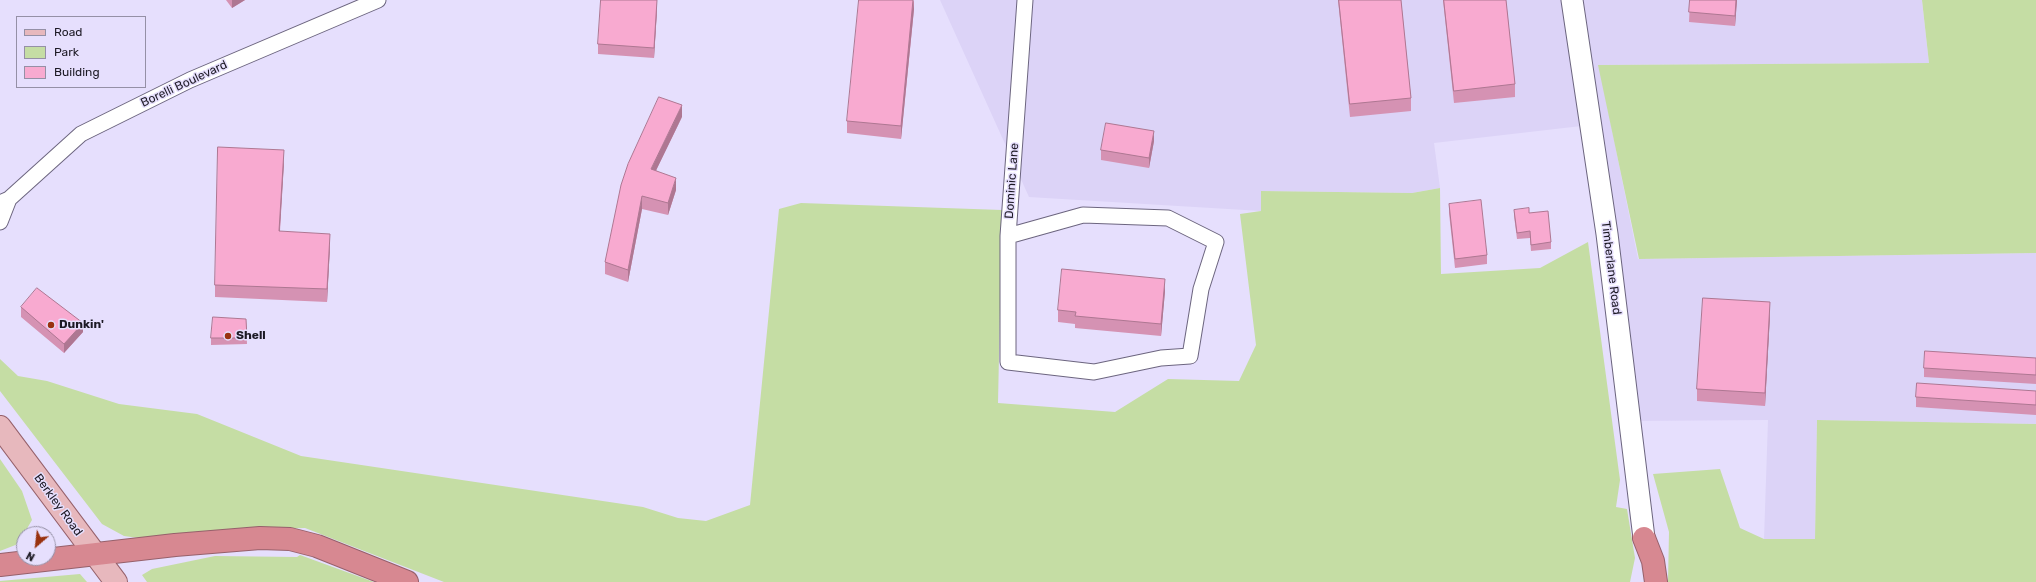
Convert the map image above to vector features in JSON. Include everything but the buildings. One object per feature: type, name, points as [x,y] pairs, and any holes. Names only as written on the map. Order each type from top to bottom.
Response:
[{"type":"highway","points":[[0,565],[94,554],[260,538],[290,539],[317,546],[407,582]]},
{"type":"highway","points":[[1639,582],[1644,538]]},
{"type":"highway","points":[[1644,538],[1653,561],[1656,582]]},
{"type":"main road","name":"Berkley Road","points":[[0,427],[116,582]]},
{"type":"street","name":"Borelli Boulevard","points":[[0,222],[4,201],[81,134],[190,80],[378,0]]},
{"type":"street","name":"Dominic Lane","points":[[1008,236],[1083,215],[1168,218],[1216,242],[1201,289],[1190,356],[1162,358],[1094,372],[1008,362],[1008,236],[1025,0]]},
{"type":"street","name":"Timberlane Road","points":[[1572,0],[1606,226],[1644,538]]},
{"type":"shaded area","points":[[940,0],[1922,0],[1929,63],[1599,65],[1638,259],[2036,253],[2036,424],[1817,420],[1815,539],[1764,539],[1768,420],[1629,421],[1590,125],[1434,143],[1440,188],[1412,193],[1261,191],[1261,211],[1029,197]]},
{"type":"green space","points":[[1922,0],[2036,0],[2036,253],[1639,259],[1598,65],[1929,63]]},
{"type":"green space","points":[[1440,188],[1441,274],[1540,268],[1588,242],[1620,480],[1616,507],[1627,509],[1635,558],[1630,582],[444,582],[305,528],[224,530],[146,539],[124,536],[102,524],[0,391],[0,359],[18,376],[47,381],[119,404],[197,414],[301,456],[643,507],[678,518],[706,521],[750,505],[779,209],[801,203],[1002,210],[998,403],[1115,412],[1168,379],[1239,381],[1256,345],[1240,214],[1261,211],[1261,191],[1412,193]]},
{"type":"green space","points":[[1817,420],[2036,424],[2036,582],[1668,582],[1669,532],[1653,474],[1720,469],[1740,528],[1764,539],[1815,539]]},
{"type":"green space","points":[[0,459],[22,491],[32,520],[28,526],[16,526],[16,545],[0,551]]},
{"type":"green space","points":[[300,555],[374,582],[147,582],[142,575],[152,569],[215,556],[297,557]]},
{"type":"green space","points":[[80,574],[87,582],[0,582],[0,581]]},
{"type":"place","name":"Dunkin'","points":[[51,325]]},
{"type":"place","name":"Shell","points":[[228,336]]}]
